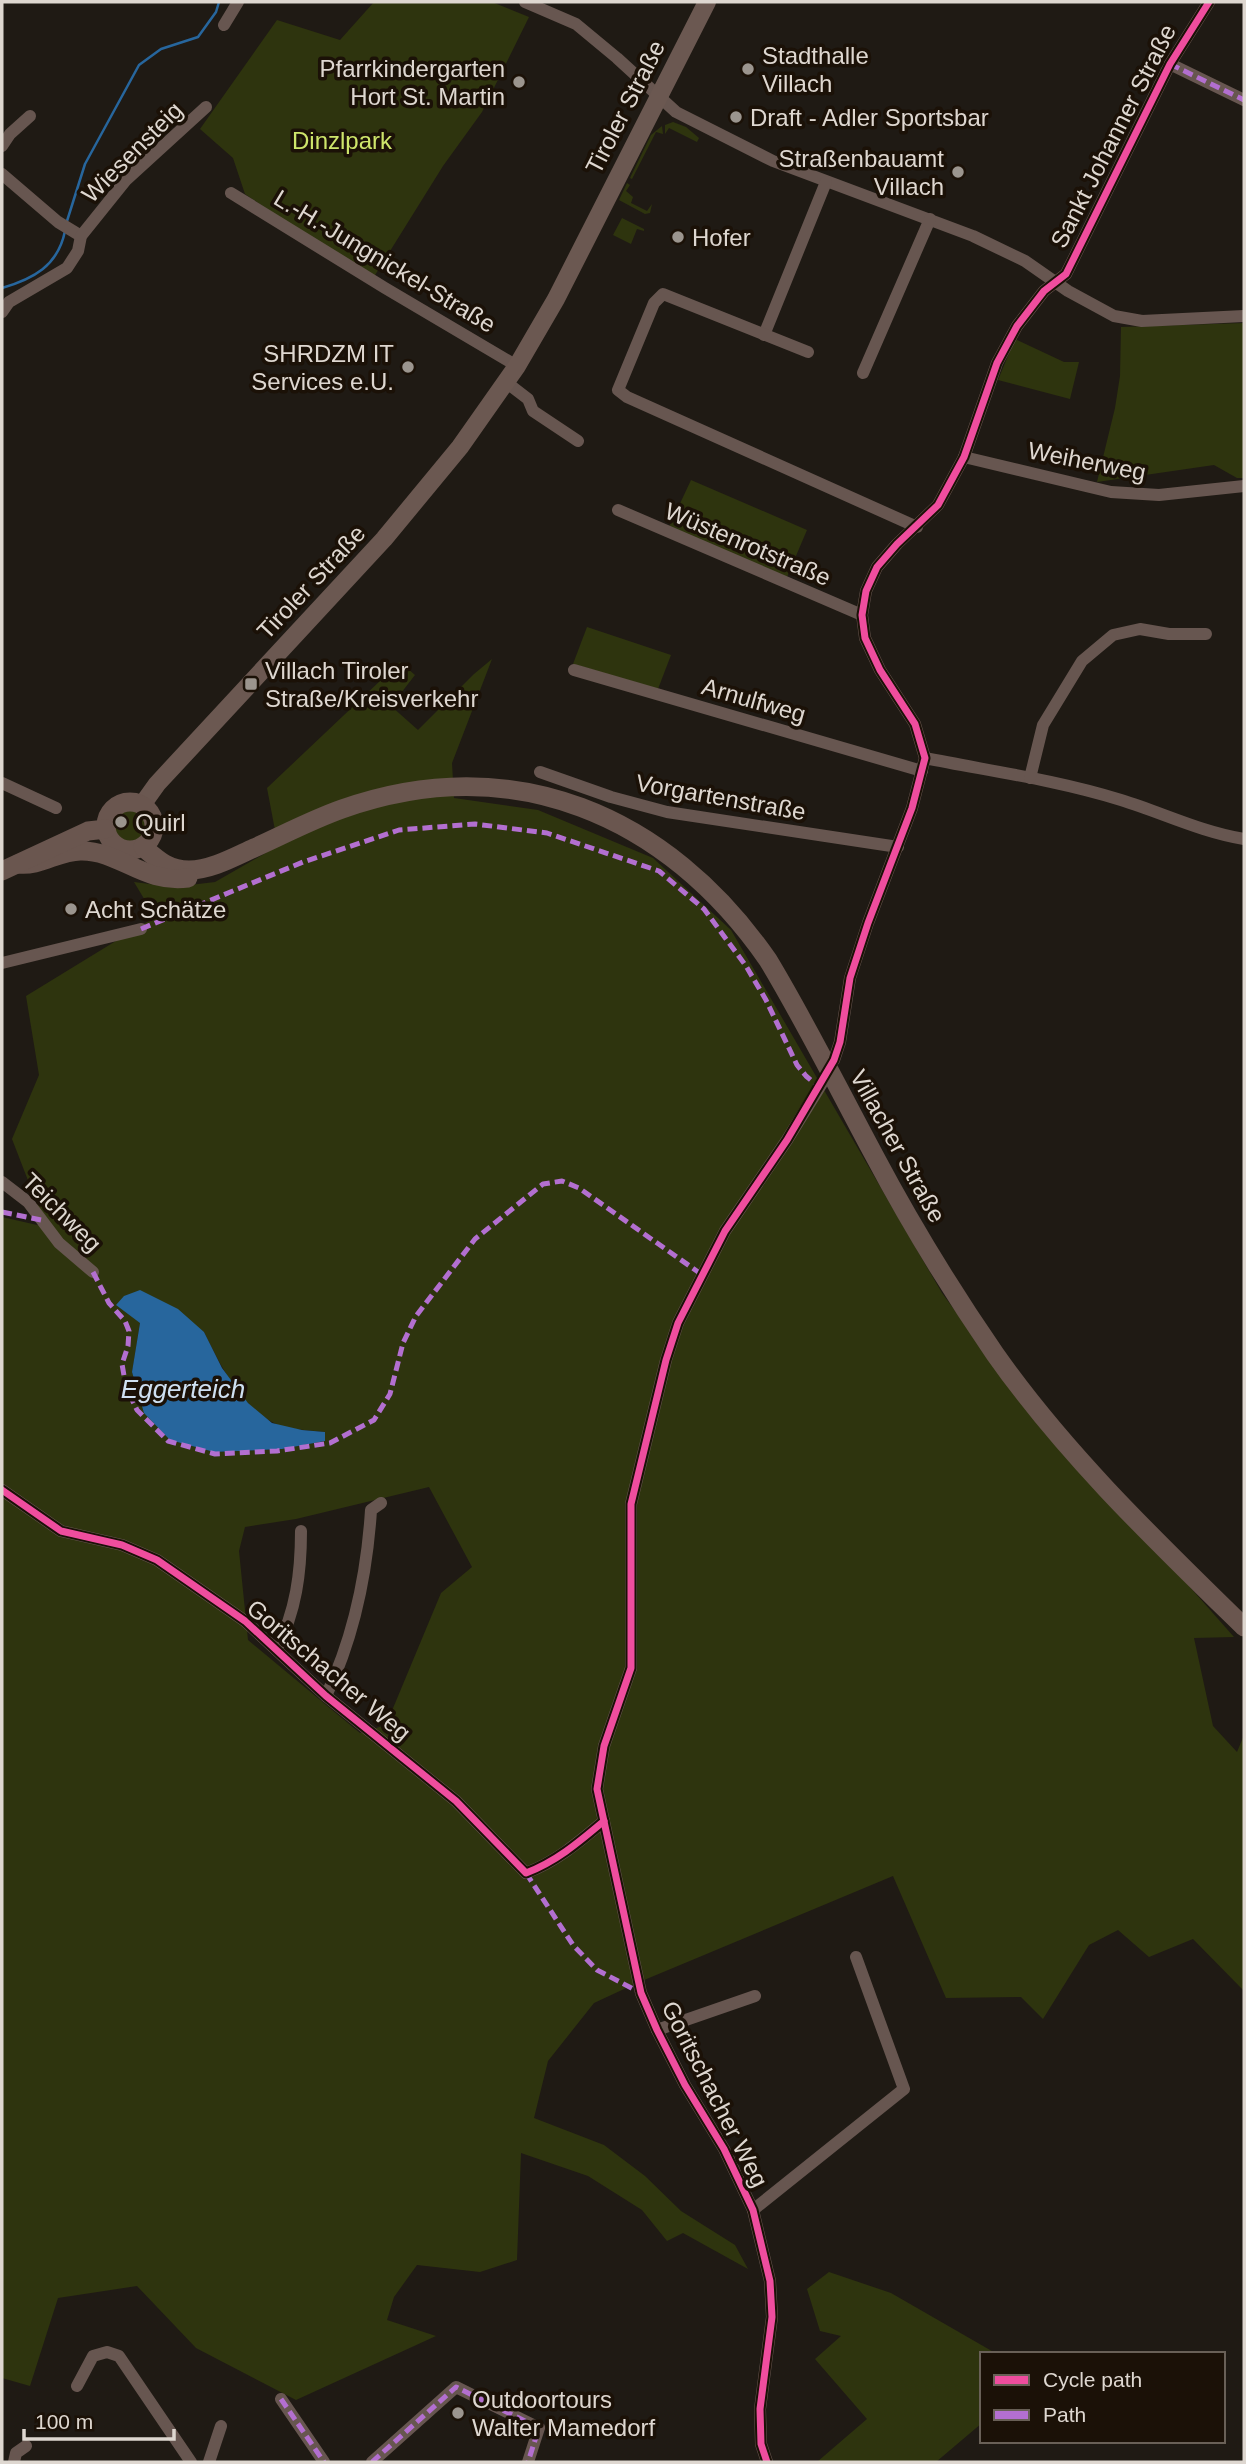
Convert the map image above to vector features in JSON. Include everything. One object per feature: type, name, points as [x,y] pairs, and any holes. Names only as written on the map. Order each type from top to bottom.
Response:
[{"type":"main road","name":"Tiroler Straße","points":[[142,805],[157,784],[428,489],[506,382],[556,299],[707,2]]},
{"type":"main road","name":"Villacher Straße","points":[[228,860],[340,810],[406,791],[432,787],[502,787],[558,800],[609,820],[639,835],[703,883],[748,931],[768,960],[918,1234],[997,1356],[1034,1406],[1088,1469],[1244,1627]]},
{"type":"main road","points":[[127,802],[142,805],[152,816],[153,836],[143,847],[136,850],[121,849],[111,841],[106,829],[109,816],[116,807],[127,802]]},
{"type":"main road","points":[[10,868],[88,831],[106,829]]},
{"type":"main road","points":[[10,868],[29,866],[82,851],[111,858],[147,875],[172,881],[211,875],[226,868],[228,860],[191,870],[175,869],[159,863],[143,847]]},
{"type":"street","points":[[224,25],[237,2]]},
{"type":"street","points":[[525,2],[576,24],[676,112],[773,161],[973,236],[1025,261],[1054,282],[1114,316],[1142,321],[1244,316]]},
{"type":"street","name":"Sankt Johanner Straße","points":[[923,764],[915,724],[880,670],[865,638],[862,615],[866,590],[877,567],[937,505],[964,457],[997,363],[1017,326],[1044,291],[1066,274],[1170,64],[1209,2]]},
{"type":"street","points":[[1170,64],[1244,100]]},
{"type":"street","name":"Wiesensteig","points":[[2,312],[9,302],[67,268],[78,251],[76,233],[126,180],[206,107]]},
{"type":"street","points":[[2,146],[10,134],[30,116]]},
{"type":"street","points":[[2,174],[58,222],[76,233]]},
{"type":"street","points":[[764,335],[826,182]]},
{"type":"street","name":"L.-H.-Jungnickel-Straße","points":[[231,193],[517,366]]},
{"type":"street","points":[[863,373],[930,219]]},
{"type":"street","points":[[808,352],[663,294],[654,303],[618,390],[627,397],[917,527]]},
{"type":"street","points":[[506,382],[528,399],[533,411],[578,441]]},
{"type":"street","name":"Weiherweg","points":[[964,457],[1111,492],[1159,495],[1244,486]]},
{"type":"street","name":"Wüstenrotstraße","points":[[618,510],[862,615]]},
{"type":"street","points":[[1030,778],[1043,725],[1082,660],[1112,635],[1140,629],[1169,634],[1206,634]]},
{"type":"street","name":"Arnulfweg","points":[[575,670],[923,764],[1030,778],[1120,800],[1216,834],[1244,839]]},
{"type":"street","points":[[834,1060],[840,1042],[850,978],[912,808],[923,764]]},
{"type":"street","name":"Vorgartenstraße","points":[[540,772],[611,797],[667,812],[898,847]]},
{"type":"street","points":[[2,783],[56,808]]},
{"type":"street","points":[[2,963],[141,929]]},
{"type":"street","name":"Goritschacher Weg","points":[[767,2462],[761,2444],[760,2409],[768,2355],[770,2281],[752,2210],[724,2149],[685,2085],[641,1993],[597,1789],[604,1746],[631,1668],[631,1504],[666,1360],[678,1322],[725,1231],[824,1080]]},
{"type":"street","name":"Teichweg","points":[[2,1182],[28,1202],[58,1243],[93,1272]]},
{"type":"street","name":"Goritschacher Weg","points":[[2,1490],[61,1531],[122,1545],[157,1560],[245,1621],[326,1696],[456,1801],[526,1873],[569,1851],[604,1821]]},
{"type":"street","name":"Goritschacher Weg","points":[[326,1696],[339,1668],[366,1566],[371,1510],[381,1503]]},
{"type":"street","name":"Goritschacher Weg","points":[[277,1648],[289,1626],[301,1570],[301,1531]]},
{"type":"street","points":[[752,2210],[904,2089],[856,1956]]},
{"type":"street","points":[[657,2030],[754,1996]]},
{"type":"street","points":[[77,2386],[93,2356],[107,2352],[119,2356],[191,2462]]},
{"type":"street","points":[[372,2462],[456,2387],[539,2428],[528,2462]]},
{"type":"street","points":[[281,2399],[324,2462]]},
{"type":"street","points":[[209,2462],[221,2426]]},
{"type":"street","points":[[14,2462],[16,2453],[26,2446]]},
{"type":"green space","name":"Dinzlpark","points":[[374,2],[492,2],[529,17],[482,112],[443,166],[372,280],[245,194],[233,158],[200,129],[277,20],[340,40]]},
{"type":"green space","points":[[673,122],[686,127],[699,138],[697,142],[669,128],[665,134],[665,125]]},
{"type":"green space","points":[[662,126],[663,134],[656,132],[632,179],[630,178],[651,135]]},
{"type":"green space","points":[[627,183],[630,185],[626,191],[633,197],[631,203],[647,211],[652,204],[650,213],[645,214],[619,200]]},
{"type":"green space","points":[[622,218],[644,229],[637,229],[631,244],[613,235]]},
{"type":"green space","points":[[1244,323],[1244,478],[1237,478],[1214,465],[1097,482],[1120,376],[1121,327]]},
{"type":"green space","points":[[1015,339],[1064,362],[1079,362],[1070,399],[998,380]]},
{"type":"green space","points":[[691,480],[807,530],[787,577],[669,527]]},
{"type":"green space","points":[[587,627],[671,655],[658,689],[573,664]]},
{"type":"green space","points":[[492,659],[452,763],[454,798],[538,810],[653,858],[731,930],[942,1293],[999,1371],[1234,1637],[1194,1638],[1213,1726],[1237,1752],[1244,1735],[1244,1991],[1193,1939],[1149,1957],[1118,1930],[1089,1945],[1043,2019],[1021,1997],[946,1998],[893,1876],[594,2003],[548,2061],[534,2118],[604,2145],[645,2176],[681,2211],[735,2245],[748,2269],[683,2233],[667,2241],[642,2210],[588,2176],[521,2153],[517,2260],[480,2272],[417,2265],[394,2297],[387,2320],[436,2336],[296,2400],[196,2348],[137,2286],[58,2298],[30,2386],[2,2378],[2,1217],[46,1227],[12,1139],[39,1075],[26,996],[155,917],[134,882],[173,887],[215,882],[278,846],[267,788],[400,662],[415,675],[391,706],[418,730]],"holes":[[[140,1323],[204,1332],[232,1382],[250,1405],[278,1425],[325,1432],[325,1441],[282,1449],[214,1452],[170,1440],[132,1373]],[[429,1487],[472,1567],[441,1593],[386,1725],[360,1733],[248,1640],[239,1551],[245,1527],[296,1519]]]},
{"type":"green space","points":[[131,806],[145,812],[151,826],[145,840],[131,846],[117,840],[111,826],[117,812]]},
{"type":"green space","points":[[829,2272],[891,2293],[994,2352],[980,2352],[980,2425],[936,2462],[817,2462],[867,2419],[815,2359],[841,2336],[820,2331],[807,2289]]},
{"type":"water","name":"Eggerteich","points":[[140,1290],[178,1309],[204,1332],[222,1368],[248,1403],[272,1423],[325,1432],[325,1441],[282,1449],[214,1452],[170,1440],[144,1413],[132,1372],[140,1323],[116,1305],[124,1296]]},
{"type":"waterway","points":[[67,221],[85,164],[139,65],[161,49],[198,37],[216,12],[219,2]]},
{"type":"waterway","points":[[2,288],[43,269],[57,253],[65,231]]},
{"type":"marked path","points":[[1170,64],[1244,100]]},
{"type":"marked path","points":[[141,929],[303,862],[399,830],[475,824],[547,833],[659,871],[704,909],[746,966],[766,1000],[797,1065],[820,1088]]},
{"type":"marked path","points":[[93,1272],[109,1303],[125,1321],[129,1331],[128,1346],[122,1364],[126,1387],[137,1410],[168,1441],[215,1454],[277,1451],[330,1443],[374,1420],[390,1394],[403,1343],[416,1316],[475,1239],[543,1184],[562,1181],[579,1188],[701,1274]]},
{"type":"marked path","points":[[2,1212],[41,1220]]},
{"type":"marked path","points":[[526,1873],[573,1945],[597,1970],[641,1993]]},
{"type":"marked path","points":[[372,2462],[456,2387],[539,2428],[528,2462]]},
{"type":"marked path","points":[[281,2399],[324,2462]]},
{"type":"cycle path","points":[[767,2462],[761,2444],[760,2409],[772,2317],[770,2281],[753,2210],[724,2149],[685,2085],[641,1993],[597,1789],[604,1746],[631,1668],[631,1504],[666,1360],[678,1323],[725,1231],[787,1140],[834,1060],[840,1042],[850,978],[912,808],[925,758],[915,724],[880,670],[865,638],[862,615],[866,591],[877,567],[938,505],[964,457],[997,363],[1017,326],[1044,291],[1066,274],[1170,64],[1209,2]]},
{"type":"cycle path","points":[[2,1490],[61,1531],[122,1545],[157,1560],[245,1621],[326,1696],[456,1801],[526,1873],[558,1857],[604,1821]]},
{"type":"place","name":"Stadthalle Villach","points":[[748,69]]},
{"type":"place","name":"Pfarrkindergarten Hort St. Martin","points":[[519,82]]},
{"type":"place","name":"Draft - Adler Sportsbar","points":[[736,117]]},
{"type":"place","name":"Straßenbauamt Villach","points":[[958,172]]},
{"type":"place","name":"Hofer","points":[[678,237]]},
{"type":"place","name":"SHRDZM IT Services e.U.","points":[[408,367]]},
{"type":"place","name":"Villach Tiroler Straße/Kreisverkehr","points":[[251,684]]},
{"type":"place","name":"Quirl","points":[[121,822]]},
{"type":"place","name":"Acht Schätze","points":[[71,909]]},
{"type":"place","name":"Outdoortours Walter Mamedorf","points":[[458,2413]]}]
